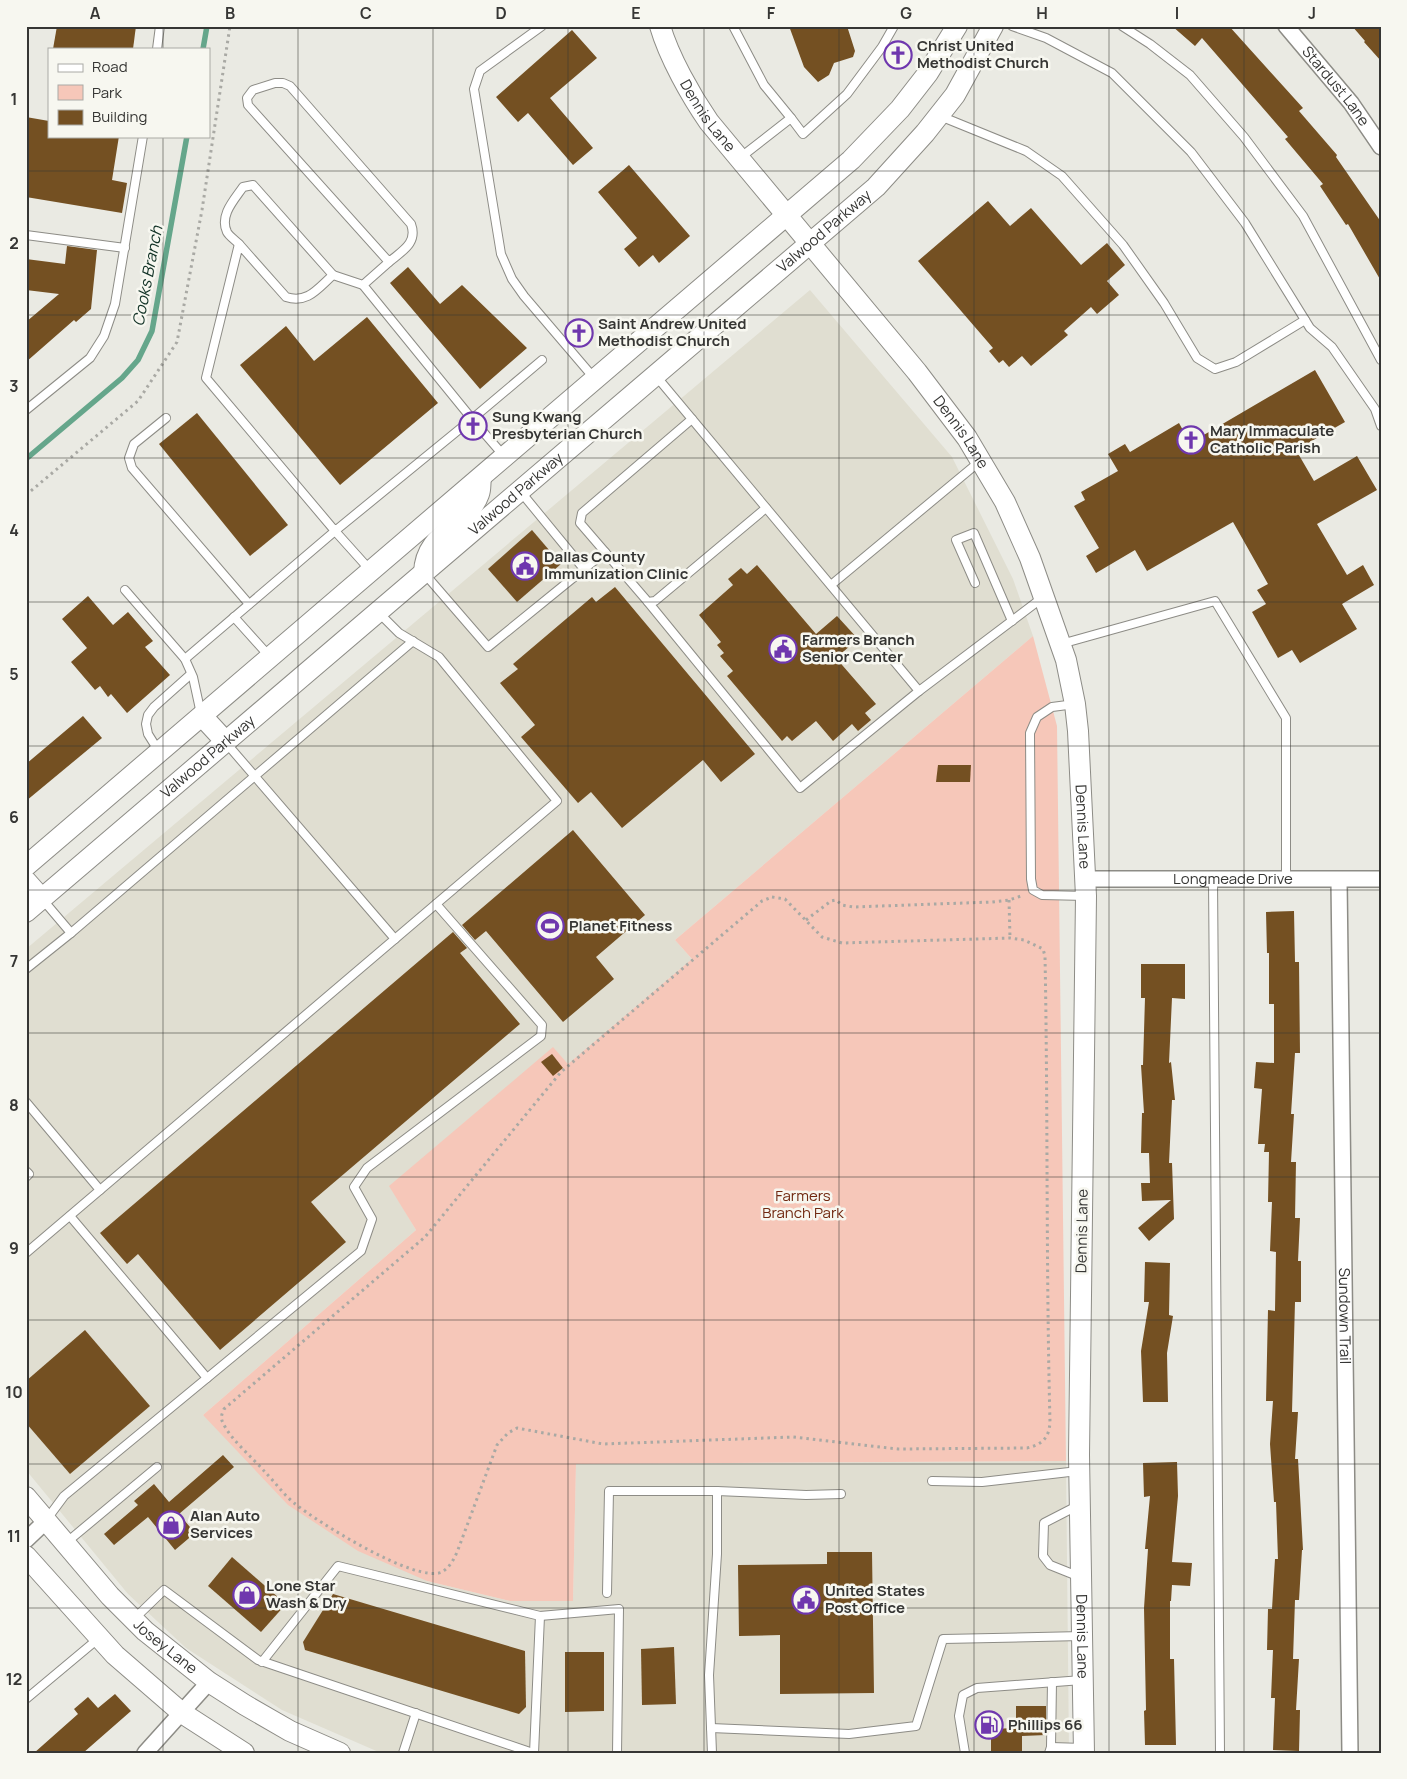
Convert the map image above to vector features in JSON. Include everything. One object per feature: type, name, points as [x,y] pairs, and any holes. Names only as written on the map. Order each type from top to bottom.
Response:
[{"type":"main road","name":"Dennis Lane","points":[[660,26],[698,106],[739,159],[917,372],[967,438],[1005,502],[1030,558],[1045,596],[1075,704],[1078,731],[1085,888],[1080,1471],[1084,1751]]},
{"type":"main road","points":[[26,866],[788,216],[850,160],[900,109],[928,73],[957,26]]},
{"type":"main road","name":"Valwood Parkway","points":[[26,912],[876,187],[925,133],[955,95],[993,26]]},
{"type":"main road","points":[[424,574],[427,553],[437,539],[476,500],[480,492],[481,478]]},
{"type":"main road","points":[[202,716],[226,742]]},
{"type":"main road","points":[[26,881],[42,899]]},
{"type":"main road","name":"Josey Lane","points":[[26,1497],[110,1596],[145,1631],[209,1682],[245,1706],[290,1731],[340,1753]]},
{"type":"main road","points":[[26,1556],[115,1655],[182,1713],[244,1753]]},
{"type":"street","name":"Stardust Lane","points":[[1286,26],[1351,103],[1381,147]]},
{"type":"street","name":"Longmeade Drive","points":[[1085,888],[1213,879],[1381,879]]},
{"type":"street","name":"Sundown Trail","points":[[1339,880],[1350,1753]]},
{"type":"street","points":[[26,1540],[46,1521]]},
{"type":"street","points":[[146,1753],[209,1682]]},
{"type":"lane","points":[[157,48],[160,26]]},
{"type":"lane","points":[[542,26],[480,71],[474,89],[501,254],[512,279],[524,296],[596,380]]},
{"type":"lane","points":[[733,26],[764,85],[803,134],[847,94],[882,47],[894,26]]},
{"type":"lane","points":[[1012,26],[1046,38],[1112,73],[1184,145],[1245,223],[1310,328],[1332,347],[1375,409],[1381,426]]},
{"type":"lane","points":[[1122,26],[1150,44],[1190,75],[1244,137],[1303,216],[1381,360]]},
{"type":"lane","points":[[363,285],[410,244],[414,232],[411,224],[290,86],[283,83],[275,83],[253,90],[248,98],[248,105],[389,262]]},
{"type":"lane","points":[[938,115],[1026,151],[1062,176],[1123,245],[1164,303],[1197,358],[1215,369],[1236,362],[1305,320]]},
{"type":"lane","points":[[739,159],[791,118]]},
{"type":"lane","points":[[26,410],[90,358],[104,336],[115,304],[143,138]]},
{"type":"lane","points":[[333,275],[308,297],[297,300],[286,297],[227,231],[225,220],[227,210],[243,187],[253,185],[333,275],[363,285],[505,457]]},
{"type":"lane","points":[[26,235],[124,248]]},
{"type":"lane","points":[[239,244],[206,378],[371,572]]},
{"type":"lane","points":[[185,659],[335,531],[542,360]]},
{"type":"lane","points":[[656,376],[919,691]]},
{"type":"lane","points":[[166,418],[134,444],[129,458],[132,468],[249,604]]},
{"type":"lane","points":[[692,420],[582,513],[580,523],[648,602],[800,788],[919,691],[1045,596]]},
{"type":"lane","points":[[831,585],[981,461]]},
{"type":"lane","points":[[520,491],[584,569]]},
{"type":"lane","points":[[648,602],[655,602],[766,508]]},
{"type":"lane","points":[[976,583],[956,540],[974,532],[1012,621]]},
{"type":"lane","points":[[424,574],[488,647],[605,552]]},
{"type":"lane","points":[[125,590],[185,659],[202,716]]},
{"type":"lane","points":[[1060,645],[1215,601],[1286,718],[1286,880]]},
{"type":"lane","points":[[26,1253],[557,801],[439,657],[399,633],[378,612]]},
{"type":"lane","points":[[234,617],[270,658]]},
{"type":"lane","points":[[26,969],[71,933],[413,641]]},
{"type":"lane","points":[[159,752],[148,734],[146,724],[148,715],[154,707],[191,674]]},
{"type":"lane","points":[[1075,704],[1052,707],[1036,717],[1030,733],[1031,878],[1033,890],[1042,895],[1085,888]]},
{"type":"lane","points":[[226,742],[395,939]]},
{"type":"lane","points":[[1213,879],[1220,1753]]},
{"type":"lane","points":[[42,899],[71,933]]},
{"type":"lane","points":[[46,1521],[64,1496],[361,1250],[372,1219],[354,1187],[367,1168],[542,1036],[542,1026],[436,904]]},
{"type":"lane","points":[[26,1102],[100,1190]]},
{"type":"lane","points":[[26,1171],[29,1174],[26,1177]]},
{"type":"lane","points":[[70,1216],[207,1378]]},
{"type":"lane","points":[[65,1544],[157,1467]]},
{"type":"lane","points":[[932,1481],[982,1482],[1080,1471]]},
{"type":"lane","points":[[608,1593],[609,1491],[841,1494]]},
{"type":"lane","points":[[712,1753],[710,1675],[717,1554],[717,1491]]},
{"type":"lane","points":[[1080,1504],[1044,1523],[1043,1556],[1050,1565],[1082,1578]]},
{"type":"lane","points":[[262,1662],[338,1566],[540,1616],[619,1609],[617,1753]]},
{"type":"lane","points":[[134,1620],[164,1590],[262,1662],[533,1753],[540,1616]]},
{"type":"lane","points":[[711,1728],[848,1734],[916,1726],[943,1639],[1083,1636]]},
{"type":"lane","points":[[26,1699],[100,1637]]},
{"type":"lane","points":[[965,1753],[959,1716],[963,1695],[977,1688],[1084,1680]]},
{"type":"lane","points":[[1052,1682],[1050,1750],[1084,1751]]},
{"type":"lane","points":[[403,1753],[416,1713]]},
{"type":"path","points":[[26,495],[138,401],[177,342],[202,210],[230,26]]},
{"type":"path","points":[[772,897],[785,898],[806,920],[822,937],[842,943],[1010,938],[1024,940],[1038,945],[1042,949],[1045,956],[1047,1315],[1050,1422],[1050,1431],[1046,1439],[1037,1445],[1027,1448],[898,1450],[793,1437],[603,1444],[517,1428],[508,1433],[497,1445],[460,1547],[452,1563],[443,1572],[426,1574],[371,1552],[348,1539],[294,1502],[223,1424],[221,1416],[224,1409],[425,1237],[561,1072],[762,901],[772,897]]},
{"type":"path","points":[[806,920],[831,901],[836,900],[842,905],[853,907],[1009,900],[1010,938]]},
{"type":"shaded area","points":[[810,290],[952,457],[1013,579],[1033,636],[675,940],[692,959],[568,1064],[553,1048],[390,1186],[416,1230],[203,1415],[427,1581],[510,1601],[573,1600],[576,1464],[1066,1461],[1069,1753],[381,1753],[282,1710],[186,1648],[128,1594],[26,1470],[26,949]]},
{"type":"green space","name":"Farmers Branch Park","points":[[1033,636],[1057,726],[1066,1461],[576,1464],[573,1601],[510,1601],[427,1581],[358,1551],[288,1505],[203,1415],[416,1230],[389,1186],[553,1047],[568,1064],[692,959],[675,940]]},
{"type":"building","points":[[57,26],[136,26],[133,48],[53,48]]},
{"type":"building","points":[[789,26],[847,26],[855,51],[853,57],[834,63],[829,75],[818,82],[804,67]]},
{"type":"building","points":[[1172,26],[1229,26],[1303,108],[1299,111],[1337,155],[1336,157],[1381,222],[1381,281],[1348,224],[1346,225],[1320,186],[1323,184],[1285,139],[1288,137],[1202,38],[1195,46]]},
{"type":"building","points":[[1352,26],[1381,26],[1381,61],[1364,42]]},
{"type":"building","points":[[572,30],[597,58],[550,98],[593,148],[573,165],[528,113],[518,122],[496,97]]},
{"type":"building","points":[[26,117],[48,121],[48,138],[119,138],[112,180],[127,183],[122,213],[26,197]]},
{"type":"building","points":[[629,165],[690,236],[659,263],[653,255],[639,267],[624,249],[637,238],[598,192]]},
{"type":"building","points":[[988,201],[1010,226],[1031,208],[1081,265],[1107,243],[1125,265],[1107,281],[1119,295],[1097,314],[1091,307],[1064,331],[1068,335],[1031,366],[1022,356],[1009,367],[1003,360],[999,363],[989,351],[993,348],[918,261]]},
{"type":"building","points":[[67,246],[97,250],[91,309],[76,322],[74,320],[26,362],[26,322],[59,294],[26,290],[26,259],[65,264]]},
{"type":"building","points":[[408,267],[440,304],[462,285],[527,348],[480,389],[390,283]]},
{"type":"building","points":[[367,317],[438,403],[340,485],[240,365],[286,326],[314,361]]},
{"type":"building","points":[[1315,370],[1345,422],[1296,450],[1314,481],[1357,456],[1377,490],[1317,524],[1347,575],[1363,565],[1374,585],[1342,604],[1357,629],[1300,663],[1292,650],[1278,658],[1252,612],[1266,604],[1257,590],[1268,584],[1233,522],[1147,571],[1135,550],[1096,573],[1086,556],[1099,548],[1074,506],[1085,500],[1081,492],[1118,471],[1108,454],[1125,444],[1130,452],[1179,423],[1190,443]]},
{"type":"building","points":[[197,413],[288,525],[250,556],[159,444]]},
{"type":"building","name":"Dallas County Immunization Clinic","points":[[532,530],[561,564],[517,602],[488,569]]},
{"type":"building","name":"Farmers Branch Senior Center","points":[[757,565],[816,634],[837,616],[858,639],[836,658],[876,704],[865,713],[871,720],[858,731],[852,724],[833,741],[816,721],[792,741],[787,736],[782,741],[727,676],[733,671],[720,656],[724,653],[717,645],[721,642],[699,615],[733,585],[728,579],[741,568],[747,574]]},
{"type":"building","points":[[615,587],[755,754],[721,782],[703,760],[622,828],[591,792],[578,803],[521,737],[535,725],[500,683],[518,669],[513,664],[592,597],[596,602]]},
{"type":"building","points":[[88,596],[113,625],[128,612],[153,641],[145,647],[170,675],[127,713],[111,694],[108,697],[100,686],[95,690],[71,662],[87,648],[62,619]]},
{"type":"building","points":[[83,716],[102,738],[26,801],[26,764]]},
{"type":"building","points":[[938,765],[971,765],[970,782],[936,782]]},
{"type":"building","name":"Planet Fitness","points":[[573,830],[645,915],[596,957],[614,979],[563,1022],[486,931],[475,940],[462,925]]},
{"type":"building","points":[[1294,911],[1295,962],[1299,962],[1300,1053],[1295,1053],[1291,1114],[1294,1114],[1291,1162],[1296,1162],[1295,1218],[1300,1218],[1298,1261],[1301,1261],[1301,1302],[1295,1302],[1292,1412],[1298,1412],[1295,1459],[1298,1459],[1303,1550],[1299,1600],[1295,1600],[1293,1659],[1299,1659],[1296,1710],[1300,1710],[1299,1751],[1273,1750],[1275,1698],[1271,1698],[1273,1650],[1267,1650],[1268,1609],[1272,1609],[1275,1559],[1278,1559],[1276,1502],[1274,1502],[1270,1444],[1273,1401],[1266,1401],[1268,1310],[1275,1311],[1276,1252],[1270,1251],[1272,1202],[1268,1202],[1269,1152],[1264,1152],[1265,1144],[1258,1144],[1262,1089],[1254,1088],[1256,1062],[1274,1063],[1274,1004],[1269,1004],[1269,953],[1267,953],[1266,912]]},
{"type":"building","points":[[453,932],[467,948],[460,953],[520,1024],[311,1202],[346,1242],[220,1350],[138,1254],[127,1264],[100,1233]]},
{"type":"building","points":[[1141,964],[1185,964],[1185,999],[1172,998],[1169,1063],[1171,1062],[1175,1100],[1172,1100],[1169,1163],[1172,1163],[1174,1219],[1149,1241],[1138,1228],[1171,1200],[1142,1201],[1141,1183],[1150,1183],[1149,1153],[1141,1153],[1142,1113],[1144,1113],[1141,1065],[1143,1065],[1145,998],[1141,998]]},
{"type":"building","points":[[552,1054],[563,1068],[553,1076],[541,1062]]},
{"type":"building","points":[[1145,1262],[1170,1263],[1169,1315],[1173,1316],[1167,1353],[1168,1402],[1143,1402],[1141,1351],[1149,1302],[1144,1302]]},
{"type":"building","points":[[85,1330],[150,1406],[70,1474],[26,1423],[26,1381]]},
{"type":"building","name":"Alan Auto Services","points":[[223,1455],[234,1467],[179,1514],[195,1533],[175,1550],[148,1517],[114,1545],[104,1534],[138,1505],[134,1501],[154,1484],[169,1502]]},
{"type":"building","points":[[1177,1462],[1178,1496],[1172,1562],[1192,1563],[1190,1586],[1172,1585],[1170,1601],[1170,1659],[1174,1659],[1176,1745],[1145,1745],[1144,1608],[1148,1549],[1145,1549],[1150,1496],[1144,1497],[1143,1463]]},
{"type":"building","name":"United States Post Office","points":[[827,1552],[872,1552],[874,1693],[780,1694],[780,1635],[739,1636],[738,1565],[827,1564]]},
{"type":"building","name":"Lone Star Wash & Dry","points":[[232,1557],[286,1604],[261,1632],[208,1586]]},
{"type":"building","points":[[333,1594],[525,1651],[526,1707],[519,1714],[305,1650],[303,1642]]},
{"type":"building","points":[[674,1647],[676,1704],[642,1705],[641,1649]]},
{"type":"building","points":[[565,1652],[604,1652],[604,1711],[565,1712]]},
{"type":"building","points":[[115,1694],[131,1711],[83,1753],[34,1753],[78,1714],[74,1709],[88,1697],[98,1708]]},
{"type":"building","points":[[1016,1706],[1046,1706],[1046,1735],[1022,1736],[1022,1753],[991,1753],[991,1729],[1016,1728]]},
{"type":"waterway","name":"Cooks Branch","points":[[203,48],[207,26]]},
{"type":"waterway","name":"Cooks Branch","points":[[26,459],[122,378],[138,360],[152,331],[187,138]]},
{"type":"place","name":"Christ United Methodist Church","points":[[898,55]]},
{"type":"place","name":"Saint Andrew United Methodist Church","points":[[579,333]]},
{"type":"place","name":"Sung Kwang Presbyterian Church","points":[[473,426]]},
{"type":"place","name":"Mary Immaculate Catholic Parish","points":[[1191,440]]},
{"type":"place","name":"Dallas County Immunization Clinic","points":[[525,566]]},
{"type":"place","name":"Farmers Branch Senior Center","points":[[783,649]]},
{"type":"place","name":"Planet Fitness","points":[[550,926]]},
{"type":"place","name":"Alan Auto Services","points":[[171,1525]]},
{"type":"place","name":"Lone Star Wash & Dry","points":[[247,1595]]},
{"type":"place","name":"United States Post Office","points":[[806,1600]]},
{"type":"place","name":"Phillips 66","points":[[989,1725]]}]
